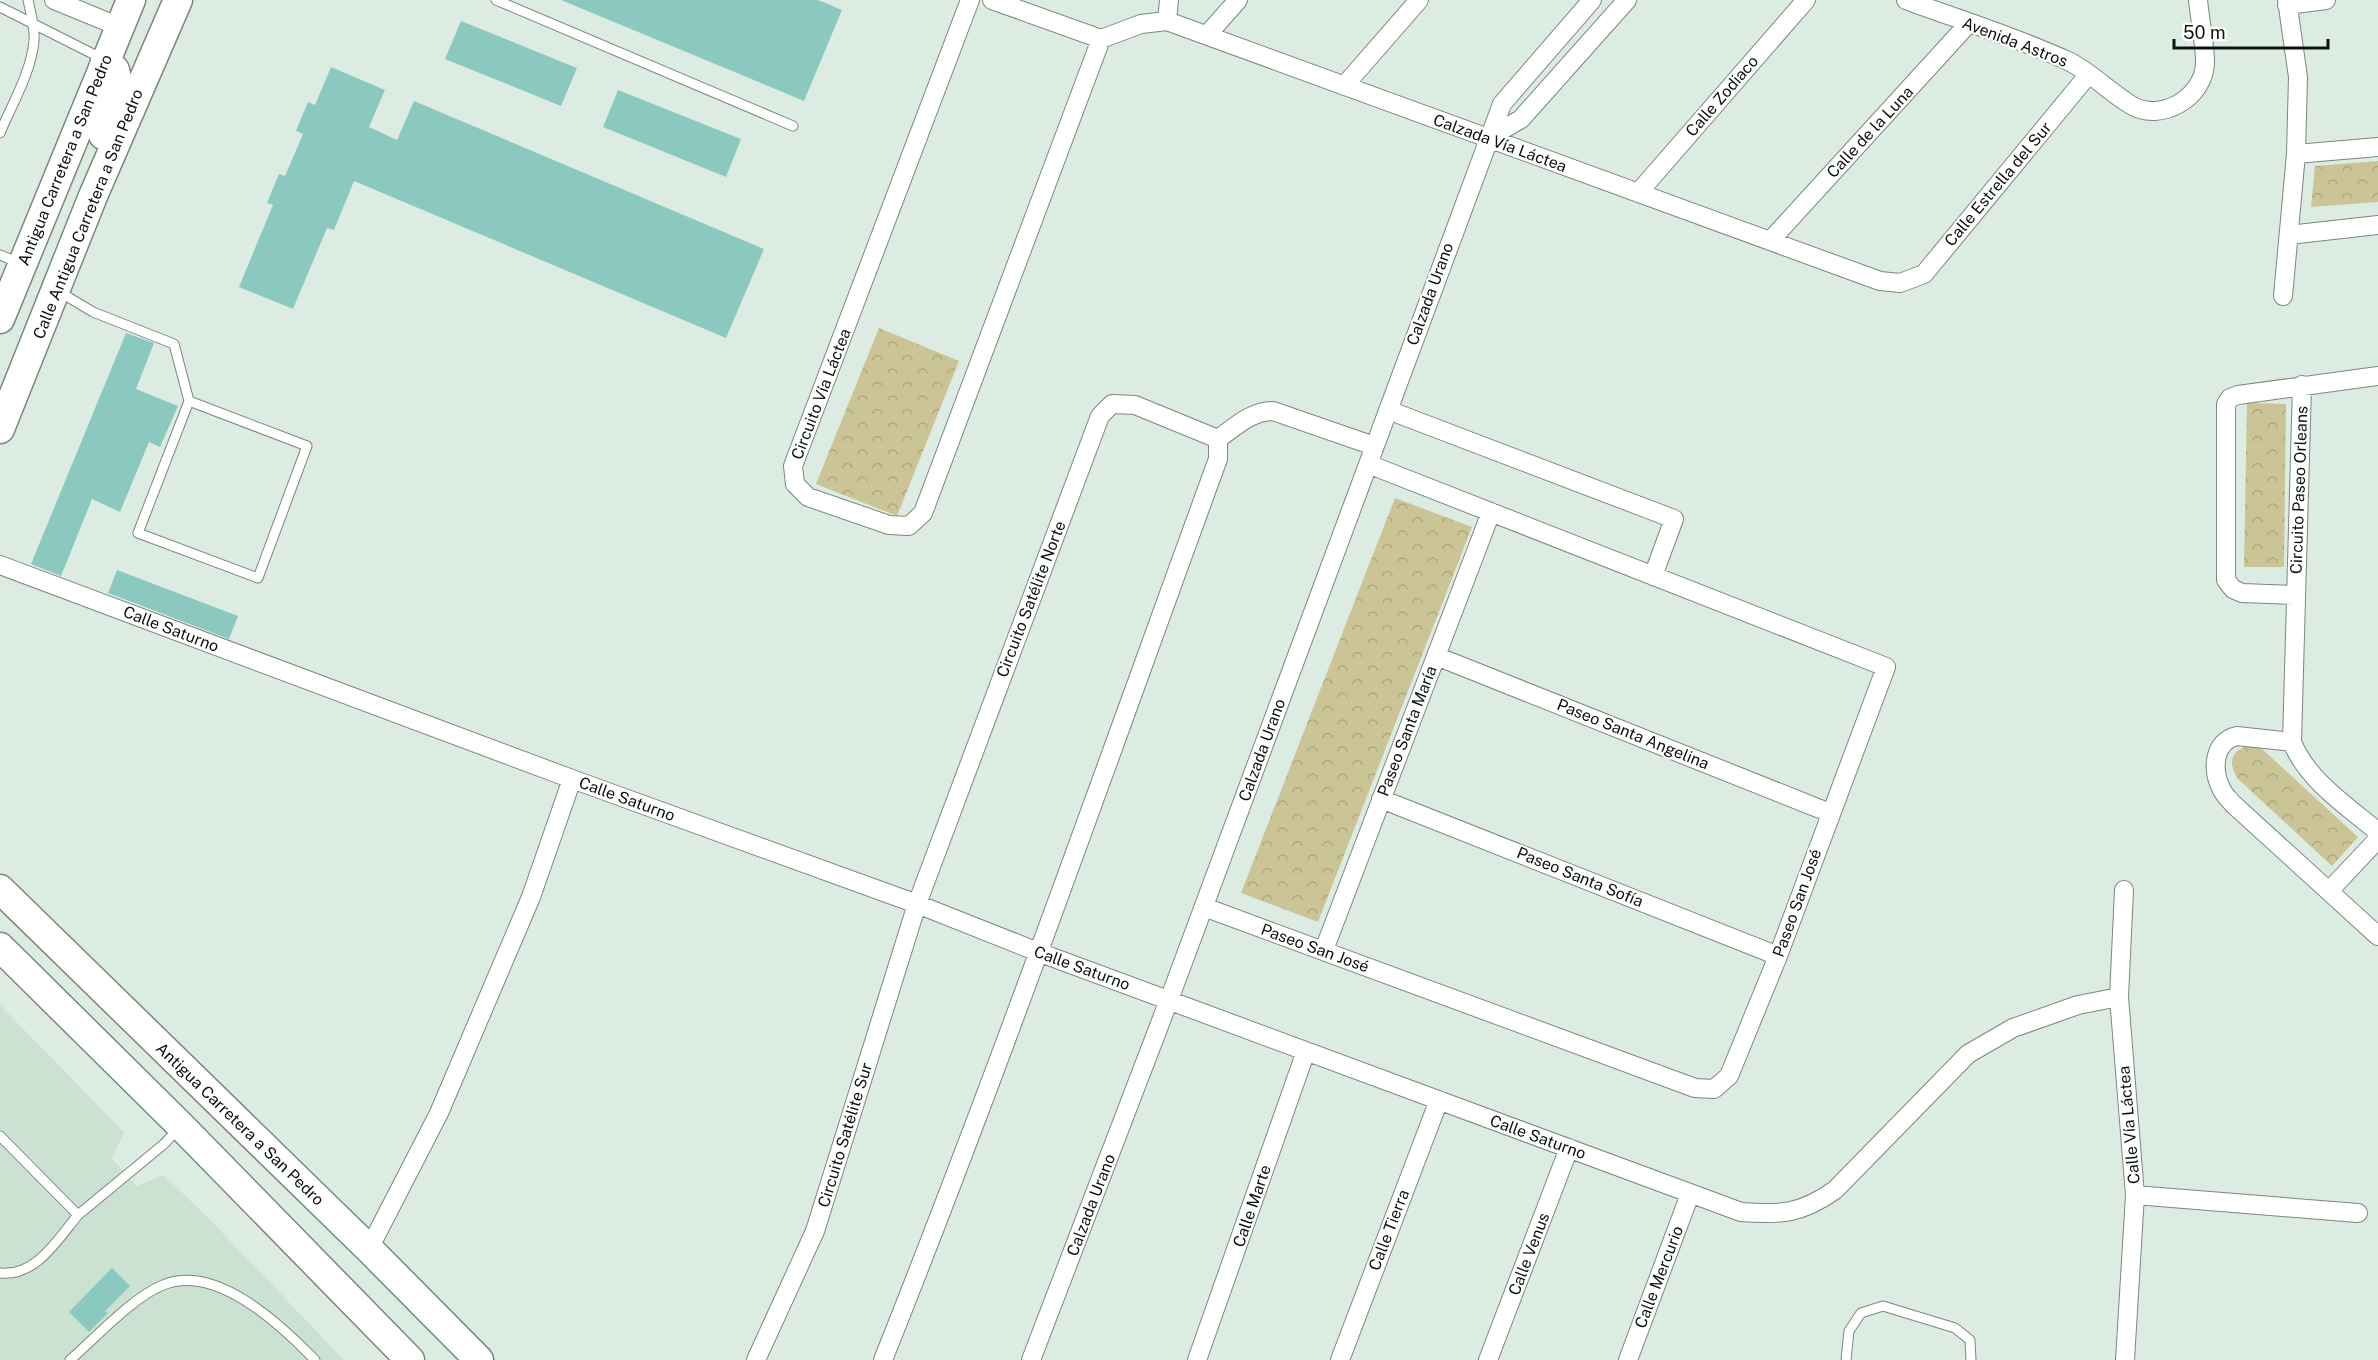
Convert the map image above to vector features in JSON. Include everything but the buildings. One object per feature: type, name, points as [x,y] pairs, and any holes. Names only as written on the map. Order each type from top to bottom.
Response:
[{"type":"main road","name":"Antigua Carretera a San Pedro","points":[[0,319],[12,260],[131,0]]},
{"type":"main road","name":"Calle Antigua Carretera a San Pedro","points":[[0,429],[93,196],[178,0]]},
{"type":"main road","points":[[93,196],[98,158],[118,83],[115,70],[105,60]]},
{"type":"main road","name":"Antigua Carretera a San Pedro","points":[[0,889],[369,1249],[479,1360]]},
{"type":"main road","points":[[0,947],[181,1126],[410,1360]]},
{"type":"street","points":[[54,0],[120,27]]},
{"type":"street","name":"Circuito Vía Láctea","points":[[970,0],[793,466],[795,484],[808,497],[889,525],[909,526],[923,513],[1101,39]]},
{"type":"street","points":[[992,0],[1101,39]]},
{"type":"street","points":[[1167,21],[1169,0]]},
{"type":"street","points":[[1207,35],[1238,0]]},
{"type":"street","points":[[1344,86],[1419,0]]},
{"type":"street","name":"Calzada Urano","points":[[1031,1360],[1204,907],[1502,104],[1592,0]]},
{"type":"street","points":[[1488,138],[1521,119],[1627,0]]},
{"type":"street","name":"Calle Zodiaco","points":[[1638,193],[1806,0]]},
{"type":"street","name":"Avenida Astros","points":[[1906,0],[2070,62],[2132,106],[2146,112],[2162,111],[2176,106],[2192,92],[2201,79],[2205,65],[2198,0]]},
{"type":"street","points":[[2283,296],[2296,154],[2298,77],[2287,2],[2326,0]]},
{"type":"street","name":"Calzada Vía Láctea","points":[[1101,39],[1141,24],[1167,21],[1770,241],[1880,280],[1900,283]]},
{"type":"street","name":"Calle de la Luna","points":[[1770,241],[1969,23]]},
{"type":"street","name":"Calle Estrella del Sur","points":[[1900,283],[1924,274],[2089,74]]},
{"type":"street","points":[[2296,154],[2378,147]]},
{"type":"street","points":[[2289,235],[2378,225]]},
{"type":"street","name":"Circuito Paseo Orleans","points":[[2296,595],[2242,593],[2226,580],[2226,404],[2230,398],[2238,395],[2378,376]]},
{"type":"street","name":"Circuito Paseo Orleans","points":[[2292,742],[2302,386]]},
{"type":"street","name":"Circuito Satélite Norte","points":[[917,904],[1100,416],[1112,404],[1135,405],[1218,439]]},
{"type":"street","points":[[1388,410],[1674,519],[1653,576]]},
{"type":"street","points":[[883,1360],[1038,952],[1218,459],[1218,439],[1252,415],[1263,411],[1273,411],[1374,446]]},
{"type":"street","name":"Paseo San José","points":[[1204,907],[1695,1088],[1714,1089],[1729,1076],[1778,956],[1886,668],[1368,464]]},
{"type":"street","name":"Paseo Santa María","points":[[1324,950],[1491,512]]},
{"type":"street","name":"Calle Saturno","points":[[0,565],[1741,1212],[1767,1214],[1791,1212],[1816,1204],[1834,1190],[1968,1054],[2013,1028],[2078,1005],[2119,997]]},
{"type":"street","name":"Paseo Santa Angelina","points":[[1436,656],[1830,813]]},
{"type":"street","points":[[2378,832],[2324,786],[2298,757],[2292,742],[2237,736],[2229,738],[2221,745],[2215,760],[2216,777],[2222,790],[2233,804],[2378,936]]},
{"type":"street","points":[[369,1249],[439,1113],[531,897],[572,779]]},
{"type":"street","name":"Paseo Santa Sofía","points":[[1381,799],[1778,956]]},
{"type":"street","points":[[2329,891],[2378,839]]},
{"type":"street","name":"Calle Vía Láctea","points":[[2124,890],[2119,997],[2135,1195],[2124,1360]]},
{"type":"street","name":"Circuito Satélite Sur","points":[[756,1360],[815,1231],[917,904]]},
{"type":"street","name":"Calle Marte","points":[[1197,1360],[1306,1051]]},
{"type":"street","name":"Calle Tierra","points":[[1340,1360],[1439,1100]]},
{"type":"street","name":"Calle Venus","points":[[1488,1360],[1569,1148]]},
{"type":"street","name":"Calle Mercurio","points":[[1628,1360],[1690,1194]]},
{"type":"street","points":[[2135,1195],[2358,1213]]},
{"type":"lane","points":[[0,133],[29,64],[34,43],[34,23],[28,0]]},
{"type":"lane","points":[[496,0],[793,126]]},
{"type":"lane","points":[[0,7],[105,60]]},
{"type":"lane","points":[[56,290],[93,312],[174,344],[189,401],[138,534],[258,578],[307,446],[189,401]]},
{"type":"lane","points":[[0,1273],[18,1272],[33,1264],[46,1253],[78,1215],[164,1144],[181,1126]]},
{"type":"lane","points":[[0,1136],[78,1215]]},
{"type":"lane","points":[[70,1360],[121,1315],[153,1291],[177,1280],[195,1280],[219,1287],[266,1315],[315,1360]]},
{"type":"lane","points":[[1846,1360],[1849,1331],[1861,1312],[1883,1306],[1955,1328],[1970,1340],[1971,1360]]},
{"type":"shaded area","points":[[0,1005],[124,1132],[112,1158],[136,1186],[164,1175],[344,1360],[0,1360]]},
{"type":"green space","points":[[2378,161],[2378,202],[2311,207],[2315,166]]},
{"type":"green space","points":[[879,328],[959,361],[897,516],[816,484]]},
{"type":"green space","points":[[2247,403],[2286,404],[2284,567],[2244,567]]},
{"type":"green space","points":[[1395,498],[1472,527],[1318,922],[1241,893]]},
{"type":"green space","points":[[2252,745],[2261,748],[2358,837],[2332,866],[2238,779],[2233,767],[2233,757],[2239,750]]}]
